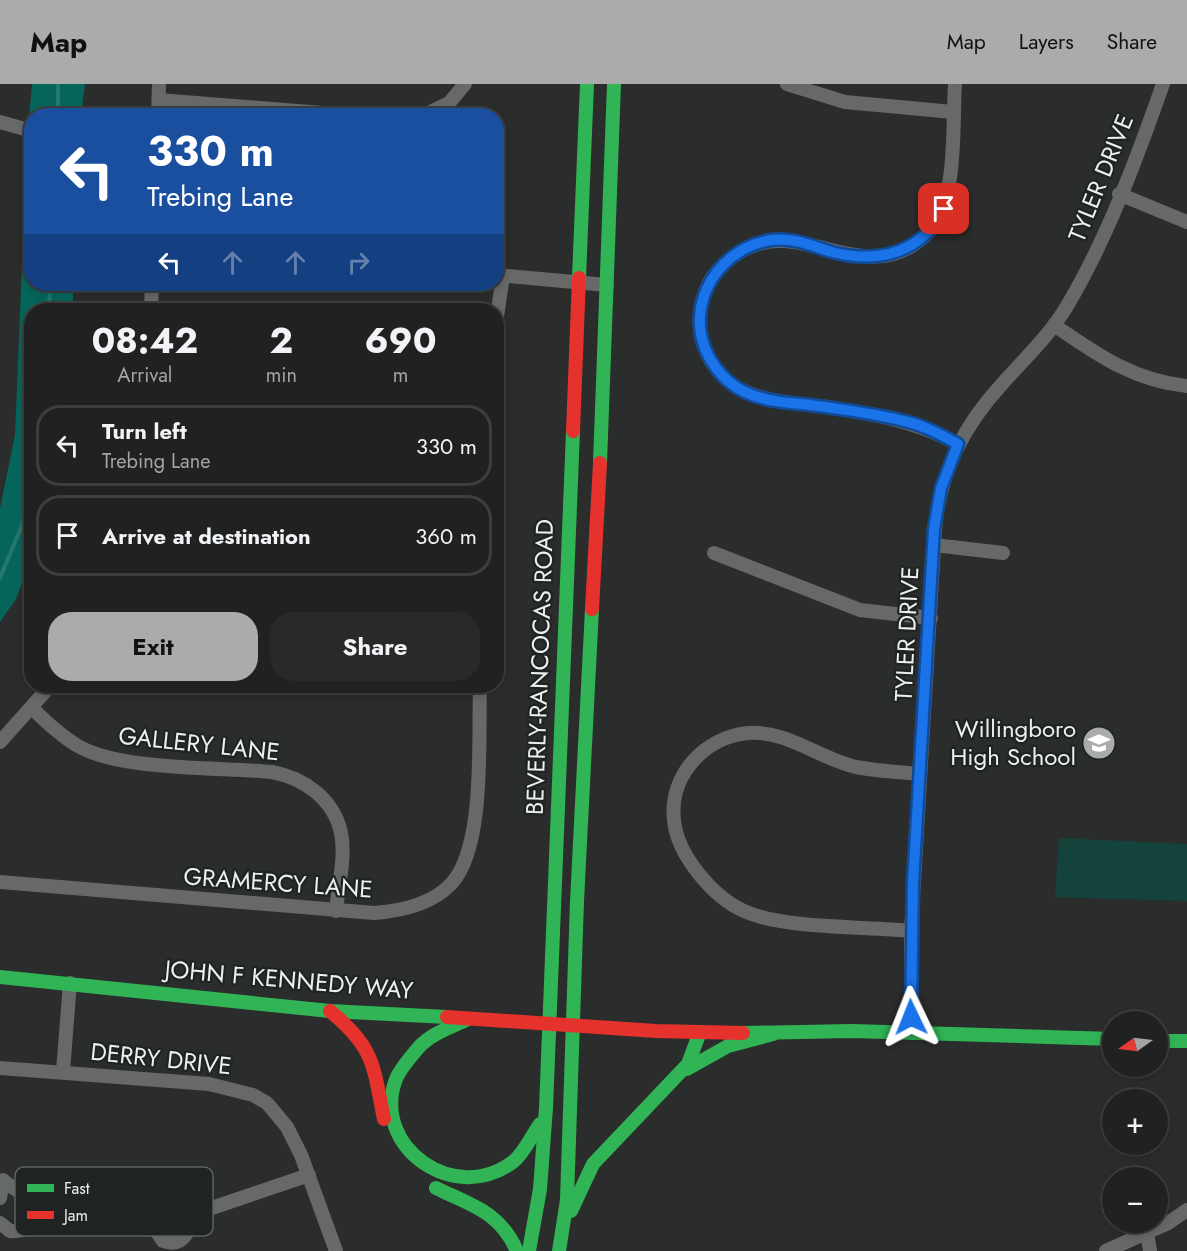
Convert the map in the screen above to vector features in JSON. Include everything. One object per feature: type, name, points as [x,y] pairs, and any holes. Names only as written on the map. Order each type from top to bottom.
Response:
[{"type":"main road","name":"BEVERLY-RANCOCAS ROAD","points":[[529,1251],[540,1189],[546,1108],[587,84]]},
{"type":"main road","name":"BEVERLY-RANCOCAS ROAD","points":[[559,1251],[567,1200],[608,285],[614,84]]},
{"type":"main road","name":"JOHN F KENNEDY WAY","points":[[0,977],[330,1011],[773,1034]]},
{"type":"main road","points":[[330,1011],[356,1031],[367,1046],[375,1064],[385,1127],[392,1146],[403,1164]]},
{"type":"main road","points":[[468,1019],[428,1040],[418,1048],[398,1079],[393,1099],[393,1119],[398,1140],[409,1157],[423,1171],[441,1181],[460,1185],[495,1178],[522,1158],[532,1142],[546,1108]]},
{"type":"main road","points":[[678,1075],[713,1051],[739,1040],[773,1034],[852,1031],[1102,1039]]},
{"type":"main road","points":[[562,1232],[593,1164],[678,1075],[693,1054],[700,1032]]},
{"type":"main road","points":[[1168,1041],[1187,1041]]},
{"type":"main road","points":[[420,1179],[482,1208],[500,1220],[512,1235],[517,1251]]},
{"type":"street","points":[[158,108],[159,84]]},
{"type":"street","points":[[439,108],[449,103],[465,84]]},
{"type":"street","points":[[787,84],[845,102],[953,112]]},
{"type":"street","points":[[955,84],[951,157],[945,200],[936,223],[925,236],[898,253],[874,257],[851,256],[789,240],[758,243],[731,257],[720,267],[705,293],[700,323],[702,339],[715,367],[725,379],[752,395],[907,421],[958,444]]},
{"type":"street","name":"TYLER DRIVE","points":[[912,1033],[911,931],[934,544],[941,488],[958,444],[989,399],[1054,325],[1086,274],[1163,84]]},
{"type":"street","points":[[159,100],[260,108]]},
{"type":"street","points":[[0,123],[24,129]]},
{"type":"street","points":[[1119,194],[1187,222]]},
{"type":"street","points":[[504,276],[608,285]]},
{"type":"street","points":[[1054,325],[1102,359],[1129,372],[1158,382],[1187,386]]},
{"type":"street","points":[[934,544],[1003,553]]},
{"type":"street","points":[[714,553],[844,605],[876,613],[931,618]]},
{"type":"street","points":[[0,742],[44,693]]},
{"type":"street","name":"GRAMERCY LANE","points":[[0,882],[374,913],[408,908],[424,902],[450,886],[459,874],[467,858],[474,834],[480,693]]},
{"type":"street","name":"GALLERY LANE","points":[[32,708],[77,746],[103,756],[151,764],[272,772],[287,775],[314,789],[332,809],[341,833],[336,911]]},
{"type":"street","points":[[911,931],[778,920],[744,911],[716,890],[684,851],[674,820],[674,804],[684,774],[703,749],[721,739],[748,733],[778,737],[855,767],[920,774]]},
{"type":"street","points":[[63,1071],[70,983]]},
{"type":"street","name":"DERRY DRIVE","points":[[0,1068],[63,1071],[208,1084],[253,1095],[267,1103],[287,1127],[309,1175],[336,1251]]},
{"type":"street","points":[[213,1208],[309,1175]]},
{"type":"street","points":[[0,1198],[2,1177]]},
{"type":"street","points":[[2,1177],[15,1187]]},
{"type":"street","points":[[1168,1223],[1187,1210]]},
{"type":"street","points":[[0,1223],[10,1231],[15,1232]]},
{"type":"street","points":[[1106,1251],[1147,1233],[1150,1251]]},
{"type":"green space","points":[[32,84],[85,84],[82,108],[30,108]]},
{"type":"green space","points":[[24,214],[24,291],[73,291],[73,303],[24,303],[24,578],[16,599],[0,622],[0,508],[15,435]]},
{"type":"green space","points":[[1059,838],[1187,844],[1187,901],[1055,897]]},
{"type":"waterway","points":[[58,84],[58,108]]},
{"type":"waterway","points":[[49,303],[50,291]]},
{"type":"waterway","points":[[0,578],[24,518]]},
{"type":"traffic: fast","points":[[579,278],[587,84]]},
{"type":"traffic: fast","points":[[600,463],[614,84]]},
{"type":"traffic: fast","points":[[529,1251],[540,1189],[546,1108],[573,431]]},
{"type":"traffic: fast","points":[[559,1251],[567,1200],[577,901],[592,609]]},
{"type":"traffic: fast","points":[[0,977],[330,1011],[447,1017]]},
{"type":"traffic: fast","points":[[468,1019],[425,1041],[410,1057],[396,1079],[391,1104],[395,1127],[407,1147],[424,1163],[444,1173],[467,1177],[491,1173],[518,1158],[540,1124]]},
{"type":"traffic: fast","points":[[743,1033],[852,1031],[1102,1039]]},
{"type":"traffic: fast","points":[[571,1211],[593,1164],[688,1064],[700,1032]]},
{"type":"traffic: fast","points":[[687,1069],[728,1046],[773,1034]]},
{"type":"traffic: fast","points":[[1168,1041],[1187,1041]]},
{"type":"traffic: fast","points":[[436,1188],[473,1205],[493,1218],[502,1227],[517,1251]]},
{"type":"traffic: jam","points":[[573,431],[579,278]]},
{"type":"traffic: jam","points":[[592,609],[600,463]]},
{"type":"traffic: jam","points":[[330,1011],[345,1024],[364,1047],[374,1071],[384,1119]]},
{"type":"traffic: jam","points":[[447,1017],[656,1031],[743,1033]]},
{"type":"place","name":"Willingboro High School","points":[[1099,743]]},
{"type":"route","points":[[911,1017],[910,943],[926,709],[934,529],[941,488],[958,444],[907,421],[768,399],[738,388],[725,379],[707,354],[702,339],[700,308],[711,279],[720,267],[731,257],[758,243],[789,240],[851,256],[882,257],[898,253],[925,236],[944,209]]}]
